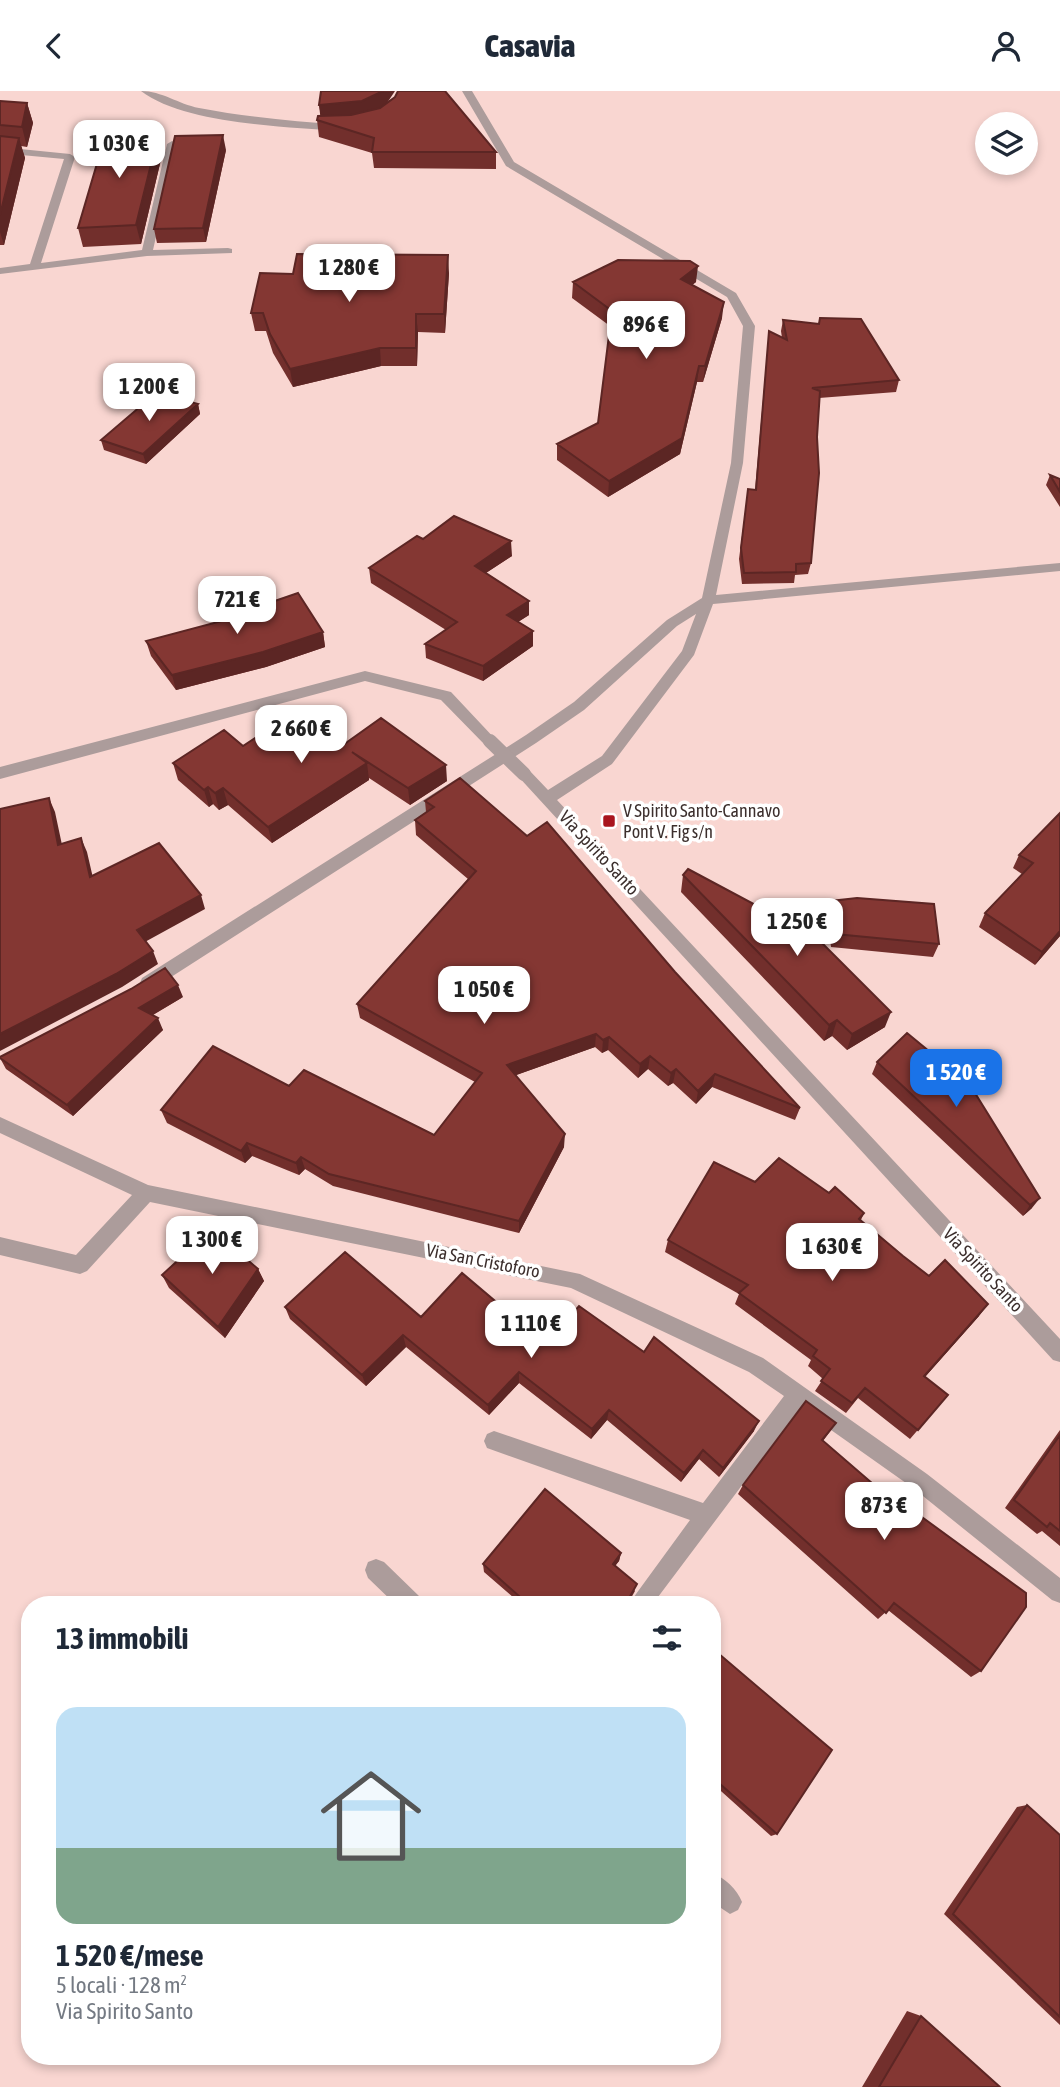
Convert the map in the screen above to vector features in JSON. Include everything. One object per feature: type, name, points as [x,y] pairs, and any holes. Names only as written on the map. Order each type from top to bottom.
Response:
[{"type":"street","points":[[146,91],[189,109],[248,121],[345,128],[358,126]]},
{"type":"street","points":[[467,91],[510,164],[732,295],[749,325],[737,463],[708,600],[689,652],[607,760],[548,798]]},
{"type":"street","points":[[147,253],[172,144]]},
{"type":"street","points":[[0,151],[70,157],[35,265]]},
{"type":"street","points":[[0,271],[147,253],[228,251]]},
{"type":"street","points":[[129,994],[531,739],[579,706],[672,623],[708,600],[1060,567]]},
{"type":"street","name":"Via Spirito Santo","points":[[0,773],[365,677],[446,696],[548,798],[1060,1353]]},
{"type":"street","name":"Via San Cristoforo","points":[[0,1125],[146,1193],[573,1280],[756,1365],[920,1481],[1060,1593]]},
{"type":"street","points":[[0,1246],[80,1265],[146,1193]]},
{"type":"street","points":[[646,1596],[798,1394]]},
{"type":"street","points":[[494,1441],[707,1515]]},
{"type":"street","points":[[376,1570],[403,1596]]},
{"type":"street","points":[[721,1894],[730,1902]]},
{"type":"building","points":[[321,91],[383,91],[362,101],[319,105]]},
{"type":"building","points":[[398,91],[445,91],[496,152],[372,152],[374,138],[317,120],[318,116],[351,115],[380,108],[395,97]]},
{"type":"building","points":[[0,101],[27,103],[22,127],[0,125]]},
{"type":"building","points":[[159,132],[136,225],[78,228],[106,133]]},
{"type":"building","points":[[223,135],[203,228],[154,229],[175,136]]},
{"type":"building","points":[[0,136],[19,138],[0,215]]},
{"type":"building","points":[[297,254],[448,255],[444,314],[416,314],[416,348],[380,348],[290,369],[270,334],[263,313],[251,313],[260,273],[293,274]]},
{"type":"building","points":[[618,260],[690,261],[698,266],[681,279],[724,302],[705,366],[699,366],[682,438],[609,481],[557,444],[598,423],[612,311],[573,282]]},
{"type":"building","points":[[820,318],[861,319],[899,380],[812,388],[820,391],[817,437],[819,473],[811,563],[796,564],[796,572],[744,573],[741,548],[748,489],[756,490],[769,331],[787,340],[783,320],[819,324]]},
{"type":"building","points":[[156,393],[198,404],[143,454],[101,440]]},
{"type":"building","points":[[1050,475],[1060,479],[1060,492]]},
{"type":"building","points":[[454,516],[511,541],[475,566],[529,601],[507,615],[533,631],[483,666],[425,644],[457,622],[369,568],[417,536],[423,539]]},
{"type":"building","points":[[298,593],[323,632],[263,652],[172,675],[146,641],[233,618],[231,616]]},
{"type":"building","points":[[306,717],[343,745],[381,718],[446,765],[408,788],[352,752],[367,763],[268,827],[223,788],[215,793],[208,787],[204,790],[173,763],[224,730],[243,746],[267,730],[274,737]]},
{"type":"building","points":[[460,778],[527,836],[547,822],[675,972],[800,1108],[715,1074],[698,1091],[676,1069],[671,1073],[650,1056],[640,1064],[609,1037],[603,1040],[596,1034],[507,1065],[565,1134],[519,1221],[329,1174],[301,1157],[296,1163],[247,1143],[241,1151],[161,1110],[213,1046],[289,1086],[304,1070],[434,1135],[482,1073],[357,1004],[476,871],[415,820],[434,807],[425,801]]},
{"type":"building","points":[[49,798],[58,845],[81,838],[90,877],[159,843],[201,895],[137,930],[153,951],[116,974],[0,1034],[0,809]]},
{"type":"building","points":[[1060,813],[1060,931],[1042,952],[985,913],[1033,863],[1019,855]]},
{"type":"building","points":[[688,869],[761,908],[789,910],[891,1012],[852,1034],[837,1020],[829,1025],[683,875]]},
{"type":"building","points":[[857,898],[934,904],[939,944],[835,934],[831,901]]},
{"type":"building","points":[[165,968],[178,985],[139,1008],[158,1018],[67,1105],[0,1058],[131,989]]},
{"type":"building","points":[[907,1033],[970,1085],[1040,1198],[1030,1205],[877,1062]]},
{"type":"building","points":[[779,1158],[829,1193],[835,1187],[864,1213],[859,1219],[929,1276],[945,1260],[988,1304],[924,1376],[948,1395],[918,1430],[865,1388],[852,1403],[821,1381],[830,1369],[813,1356],[817,1350],[739,1293],[748,1285],[668,1240],[714,1162],[755,1182]]},
{"type":"building","points":[[212,1229],[258,1269],[218,1327],[162,1275]]},
{"type":"building","points":[[345,1252],[421,1317],[462,1273],[546,1344],[579,1306],[644,1352],[654,1337],[759,1421],[723,1468],[703,1450],[684,1473],[609,1410],[592,1429],[519,1372],[488,1405],[403,1335],[362,1375],[285,1307]]},
{"type":"building","points":[[806,1401],[836,1423],[822,1440],[902,1509],[904,1504],[1026,1593],[1026,1607],[981,1671],[894,1603],[886,1613],[743,1485]]},
{"type":"building","points":[[1060,1435],[1060,1531],[1050,1523],[1047,1527],[1014,1500]]},
{"type":"building","points":[[545,1489],[621,1553],[613,1564],[637,1584],[630,1596],[519,1596],[483,1564]]},
{"type":"building","points":[[721,1656],[832,1750],[777,1834],[721,1785]]},
{"type":"building","points":[[1027,1805],[1060,1835],[1060,2017],[953,1914]]},
{"type":"building","points":[[921,2016],[1000,2087],[879,2087]]},
{"type":"place","name":"V Spirito Santo-Cannavo Pont V. Fig s/n","points":[[609,821]]}]
